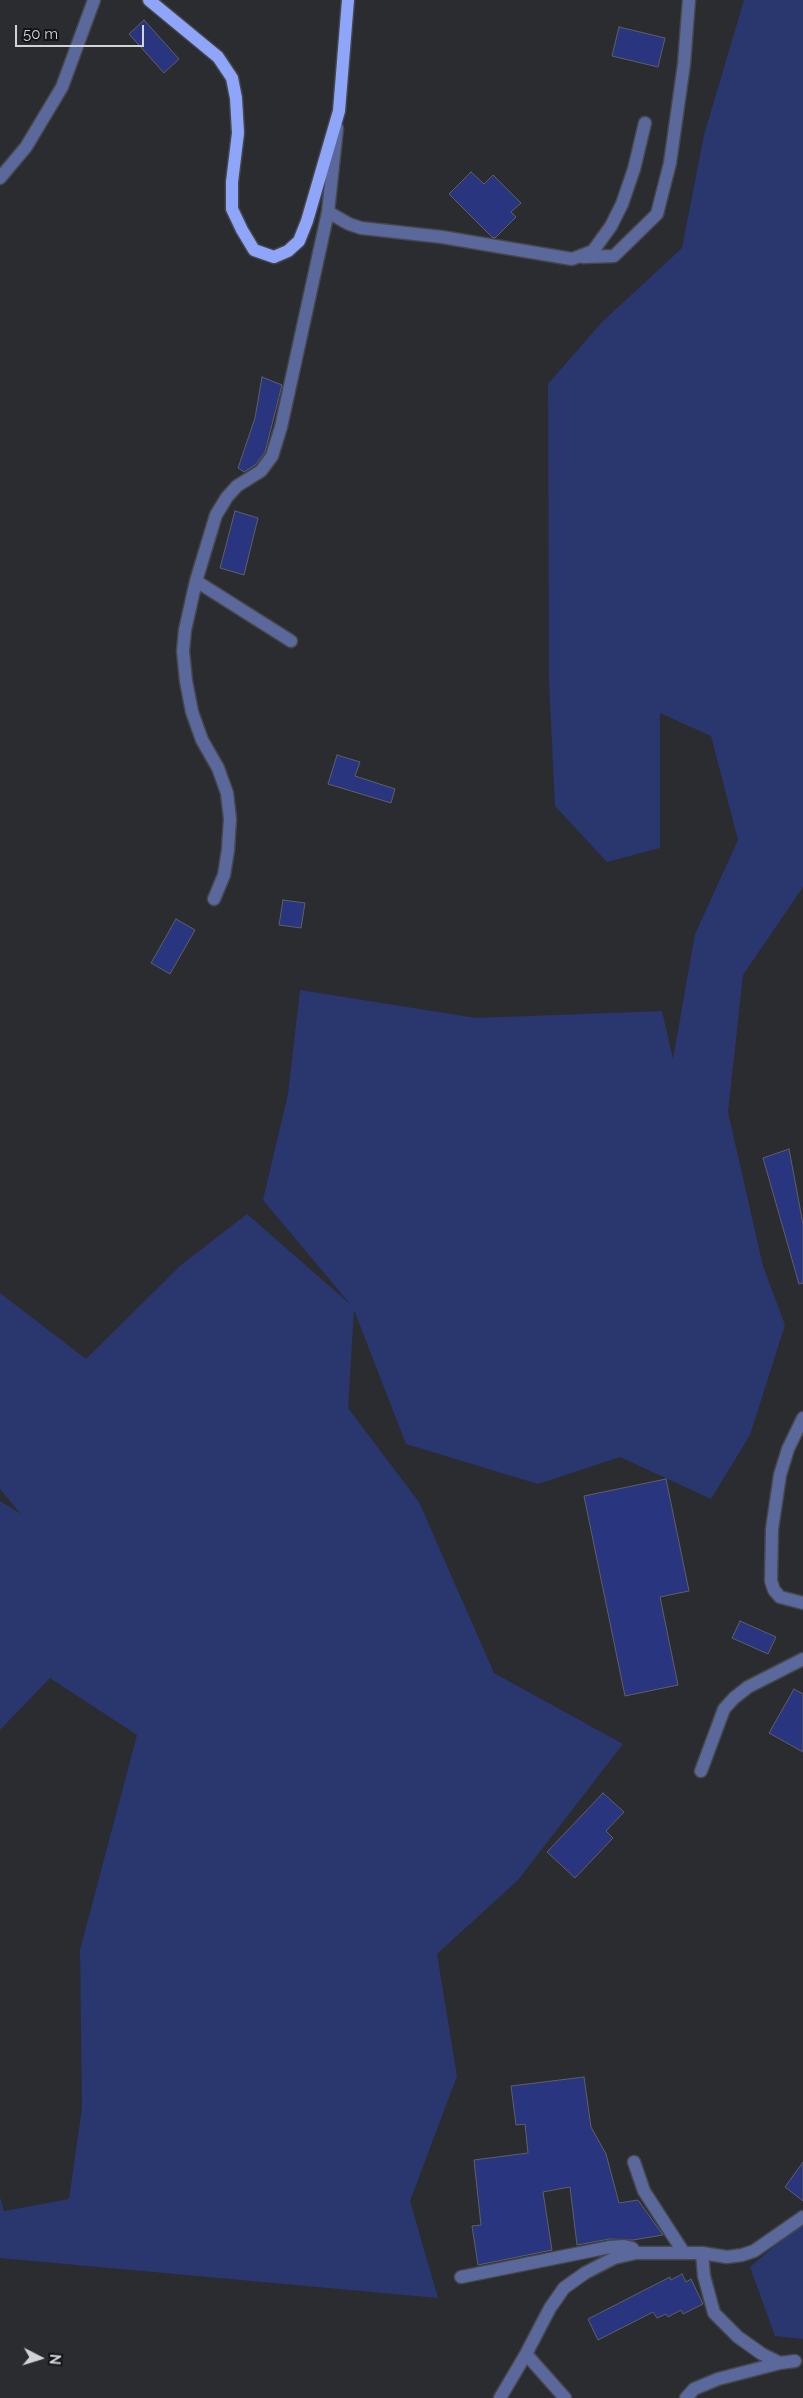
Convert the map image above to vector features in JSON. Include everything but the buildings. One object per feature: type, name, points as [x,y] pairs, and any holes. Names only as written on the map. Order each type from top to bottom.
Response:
[{"type":"main road","points":[[149,0],[218,57],[232,78],[236,98],[238,133],[232,182],[232,209],[254,250],[274,258],[288,251],[299,242],[307,221],[339,111],[348,0]]},
{"type":"street","points":[[0,178],[26,147],[62,87],[94,0]]},
{"type":"street","points":[[328,212],[349,224],[361,228],[442,237],[572,259],[614,256],[657,214],[670,163],[684,64],[689,0]]},
{"type":"street","points":[[214,899],[224,875],[230,819],[227,792],[218,768],[202,740],[192,712],[183,651],[185,630],[196,581],[216,515],[227,497],[237,486],[261,471],[272,456],[281,427],[328,212],[339,111]]},
{"type":"street","points":[[581,257],[593,251],[597,246],[611,226],[622,204],[645,123]]},
{"type":"street","points":[[196,581],[291,641]]},
{"type":"street","points":[[803,1418],[788,1449],[780,1475],[772,1529],[771,1581],[774,1590],[780,1597],[803,1603]]},
{"type":"street","points":[[701,1772],[724,1710],[734,1698],[748,1686],[803,1659]]},
{"type":"street","points":[[634,2162],[644,2192],[684,2253]]},
{"type":"street","points":[[500,2398],[550,2308],[564,2288],[585,2273],[614,2258],[636,2253],[702,2253],[727,2257],[748,2253],[792,2226],[803,2217]]},
{"type":"street","points":[[461,2277],[610,2247],[624,2246],[632,2248],[636,2253]]},
{"type":"street","points":[[702,2253],[707,2290],[714,2313],[738,2337],[780,2363]]},
{"type":"street","points":[[526,2354],[565,2398]]},
{"type":"street","points":[[686,2398],[694,2389],[718,2379],[795,2361]]},
{"type":"shaded area","points":[[744,0],[803,0],[803,887],[743,975],[728,1112],[763,1266],[785,1325],[750,1435],[711,1499],[620,1457],[538,1484],[406,1444],[354,1310],[348,1408],[419,1502],[494,1673],[623,1744],[518,1880],[437,1954],[457,2076],[410,2201],[438,2298],[0,2258],[0,2197],[4,2211],[69,2199],[82,2108],[80,1950],[137,1735],[50,1678],[0,1730],[0,1501],[21,1514],[0,1489],[0,1293],[86,1359],[181,1265],[247,1214],[351,1305],[263,1200],[288,1094],[300,990],[476,1018],[662,1011],[673,1059],[695,934],[738,840],[711,736],[660,713],[660,848],[607,862],[555,806],[549,682],[548,384],[602,322],[682,248],[704,135]]},
{"type":"shaded area","points":[[803,2222],[803,2339],[775,2336],[750,2267]]}]
